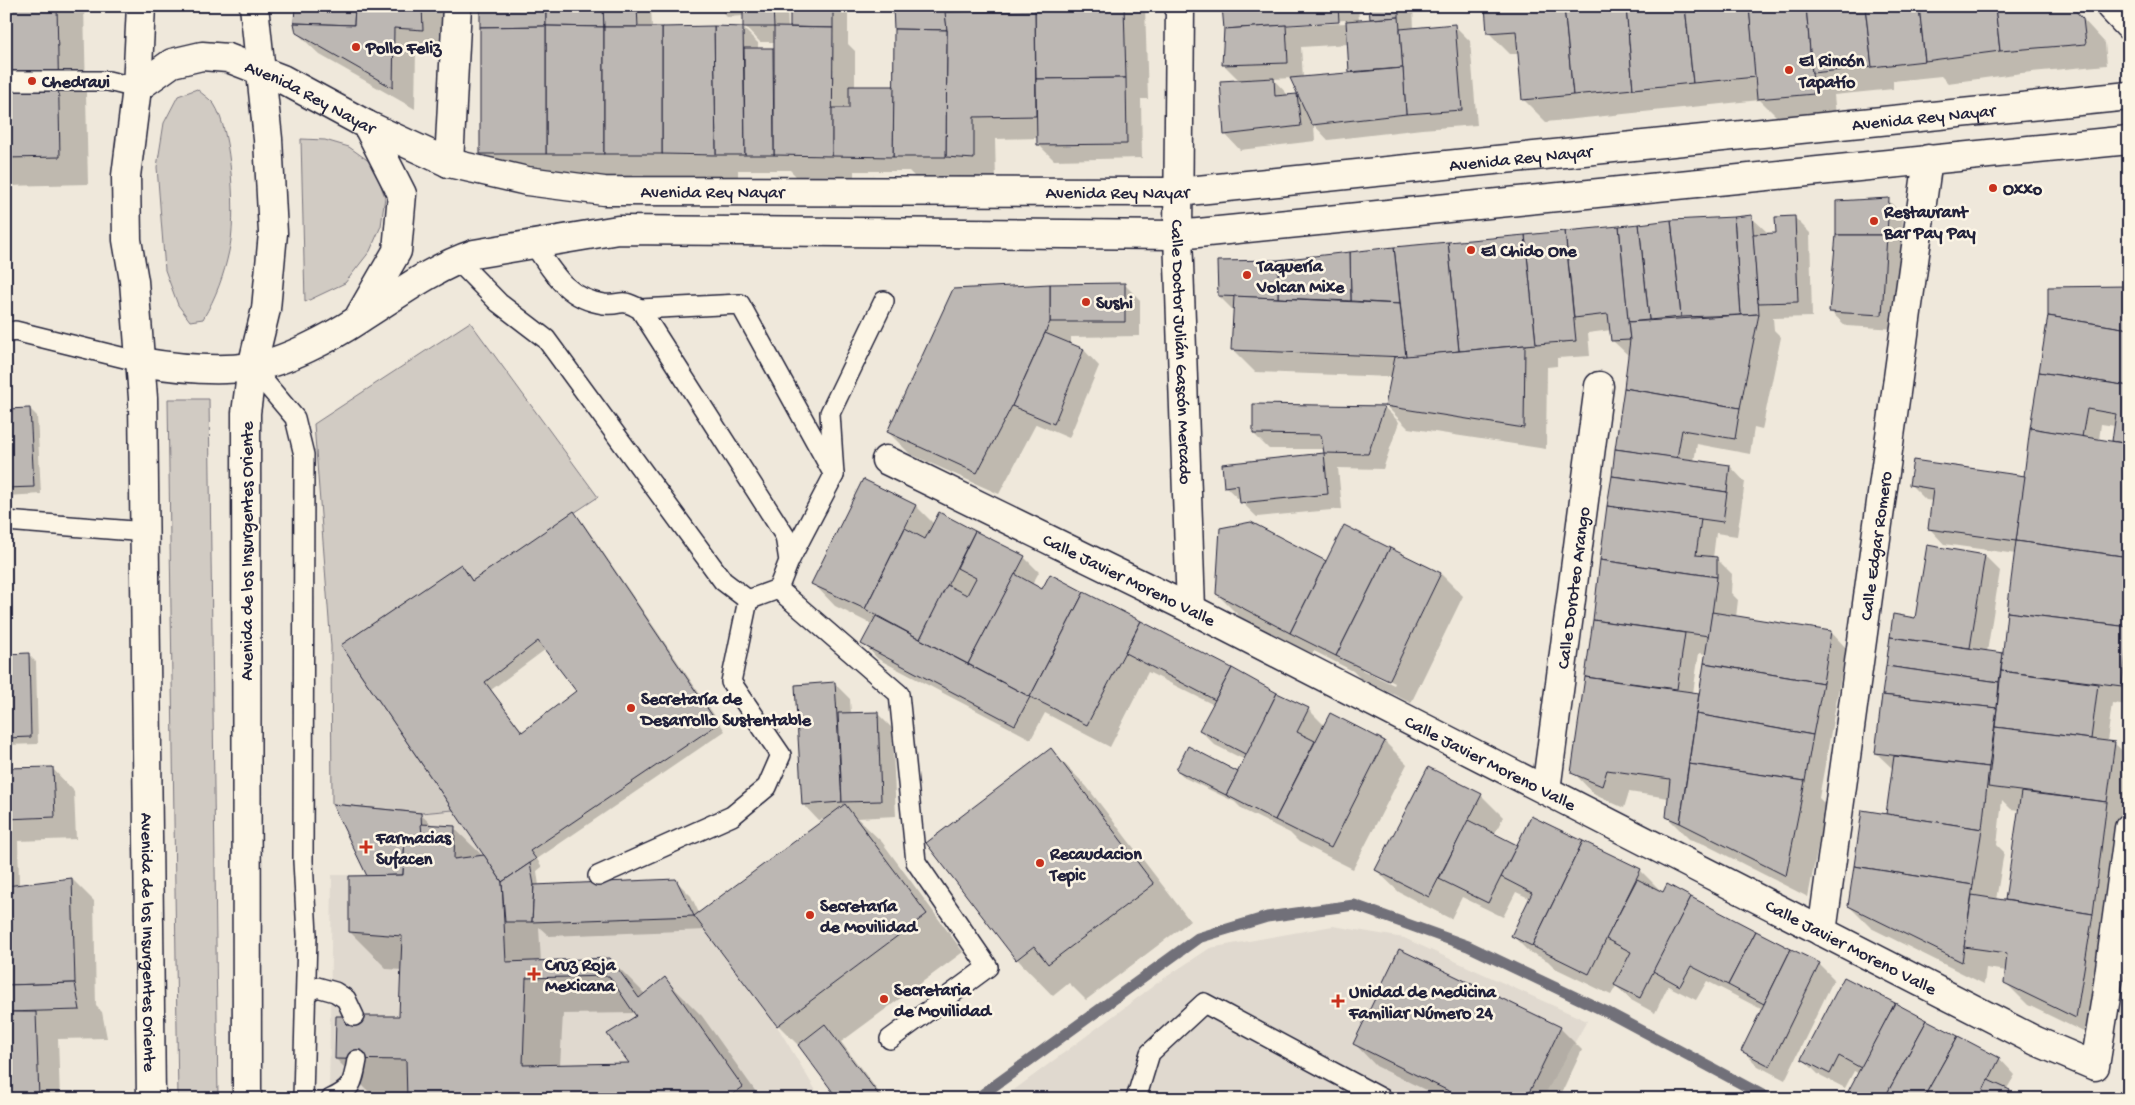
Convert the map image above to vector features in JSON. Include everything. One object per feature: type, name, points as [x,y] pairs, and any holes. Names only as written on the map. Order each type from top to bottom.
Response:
[{"type":"main road","name":"Avenida de los Insurgentes Oriente","points":[[141,6],[137,88],[126,176],[127,240],[134,281],[141,362],[146,532],[151,1099]]},
{"type":"main road","name":"Avenida de los Insurgentes Oriente","points":[[247,1099],[246,413],[252,367],[266,309],[273,233],[268,139],[254,6]]},
{"type":"main road","points":[[449,163],[457,6]]},
{"type":"main road","name":"Calle Doctor Julián Gascón Mercado","points":[[1180,6],[1178,235],[1191,609]]},
{"type":"main road","points":[[2110,6],[2129,26]]},
{"type":"main road","name":"Avenida Rey Nayar","points":[[137,88],[172,63],[202,56],[228,58],[282,79],[367,125],[449,163],[527,181],[604,191],[1178,192],[2129,96]]},
{"type":"main road","points":[[356,321],[397,251],[402,194],[367,125]]},
{"type":"main road","points":[[141,362],[178,368],[252,367],[292,355],[356,321],[413,284],[457,260],[474,254],[533,243],[618,230],[1178,235],[2129,140]]},
{"type":"main road","name":"Calle Edgar Romero","points":[[1822,932],[1928,159]]},
{"type":"main road","name":"Calle Doroteo Arango","points":[[1546,790],[1599,386]]},
{"type":"main road","name":"Calle Javier Moreno Valle","points":[[886,460],[1191,609],[2036,1041],[2095,1066],[2129,828]]},
{"type":"lane","points":[[6,81],[108,81],[137,88]]},
{"type":"lane","points":[[533,243],[559,282],[583,298],[605,304],[625,301],[640,310],[785,536],[789,561]]},
{"type":"lane","points":[[457,260],[499,304],[546,339],[723,580],[748,600]]},
{"type":"lane","points":[[748,600],[778,589],[789,561],[834,475],[830,413],[884,301]]},
{"type":"lane","points":[[640,310],[740,304],[834,475]]},
{"type":"lane","points":[[6,333],[15,331],[141,362]]},
{"type":"lane","points":[[252,367],[295,418],[304,454],[303,861],[307,935],[303,1099]]},
{"type":"lane","points":[[6,521],[146,532]]},
{"type":"lane","points":[[778,589],[899,694],[916,862],[988,967],[890,1039]]},
{"type":"lane","points":[[598,876],[732,816],[767,787],[781,755],[732,682],[748,600]]},
{"type":"lane","points":[[306,993],[317,987],[335,992],[346,999],[354,1016]]},
{"type":"lane","points":[[1136,1099],[1150,1053],[1204,1003],[1383,1099]]},
{"type":"lane","points":[[331,1099],[347,1090],[352,1083],[357,1060]]},
{"type":"shaded area","points":[[197,89],[214,104],[225,134],[229,154],[233,219],[229,251],[216,294],[203,319],[190,321],[178,305],[165,270],[157,167],[164,123],[178,96]]},
{"type":"shaded area","points":[[301,139],[325,140],[349,147],[373,164],[385,197],[381,226],[370,251],[345,283],[305,302]]},
{"type":"shaded area","points":[[470,322],[598,497],[472,581],[461,565],[341,645],[453,810],[421,813],[332,804],[331,646],[314,424]]},
{"type":"shaded area","points":[[168,399],[209,399],[218,1099],[178,1099]]},
{"type":"shaded area","name":"Cruz Roja Mexicana","points":[[453,810],[502,882],[505,922],[694,916],[777,1026],[821,1099],[329,1099],[332,875],[403,875],[422,835],[421,813]]},
{"type":"shaded area","name":"Unidad de Medicina Familiar Número 24","points":[[1333,926],[1404,938],[1587,1021],[1542,1099],[1002,1099],[1160,981],[1210,948]]},
{"type":"building","name":"Chedraui","points":[[6,6],[57,6],[60,157],[6,158]]},
{"type":"building","points":[[295,6],[355,6],[354,25],[294,23]]},
{"type":"building","points":[[355,6],[422,6],[423,30],[394,28],[393,88],[296,33],[294,23],[354,25]]},
{"type":"building","points":[[480,6],[546,6],[546,26],[480,27]]},
{"type":"building","points":[[546,6],[603,6],[604,27],[546,26]]},
{"type":"building","points":[[603,6],[637,6],[638,27],[604,27]]},
{"type":"building","points":[[743,6],[773,6],[774,27],[743,27]]},
{"type":"building","points":[[790,6],[833,6],[833,28],[790,27]]},
{"type":"building","points":[[893,6],[945,6],[947,30],[894,29]]},
{"type":"building","points":[[1035,6],[1124,6],[1126,78],[1036,79]]},
{"type":"building","points":[[1222,6],[1338,6],[1339,22],[1224,29]]},
{"type":"building","points":[[1369,6],[1399,6],[1399,17],[1370,19]]},
{"type":"building","points":[[1485,6],[1564,6],[1573,95],[1522,100],[1516,31],[1487,33]]},
{"type":"building","points":[[1564,6],[1626,6],[1633,89],[1573,95]]},
{"type":"building","points":[[1626,6],[1685,6],[1693,83],[1633,89]]},
{"type":"building","points":[[1685,6],[1749,6],[1756,77],[1693,83]]},
{"type":"building","points":[[1749,6],[1806,6],[1814,94],[1757,99]]},
{"type":"building","points":[[1806,6],[1865,6],[1872,67],[1812,73]]},
{"type":"building","points":[[1865,6],[1919,6],[1925,61],[1872,67]]},
{"type":"building","points":[[1919,6],[1995,6],[2000,51],[1925,61]]},
{"type":"building","points":[[1995,6],[2071,6],[2083,19],[2086,44],[2000,51]]},
{"type":"building","points":[[1035,11],[1036,116],[974,117],[974,159],[946,157],[947,30],[945,12]]},
{"type":"building","points":[[1399,17],[1403,68],[1349,72],[1346,21]]},
{"type":"building","points":[[1455,24],[1462,110],[1406,114],[1400,29]]},
{"type":"building","points":[[1286,25],[1288,63],[1222,65],[1224,29]]},
{"type":"building","points":[[546,26],[604,27],[604,154],[546,154]]},
{"type":"building","points":[[546,26],[546,154],[480,154],[480,27]]},
{"type":"building","points":[[714,26],[743,27],[745,155],[716,155]]},
{"type":"building","points":[[714,26],[716,155],[662,154],[662,27]]},
{"type":"building","points":[[604,27],[662,27],[662,154],[604,154]]},
{"type":"building","points":[[774,27],[833,28],[832,156],[774,155]]},
{"type":"building","points":[[894,29],[947,30],[946,157],[893,157]]},
{"type":"building","points":[[744,48],[773,48],[774,155],[745,155]]},
{"type":"building","points":[[1403,68],[1406,114],[1312,125],[1290,78]]},
{"type":"building","points":[[1126,78],[1127,144],[1037,145],[1036,79]]},
{"type":"building","points":[[1274,78],[1275,96],[1297,94],[1301,126],[1224,135],[1220,81]]},
{"type":"building","points":[[849,86],[894,86],[893,157],[832,156],[832,108],[849,108]]},
{"type":"building","points":[[1889,198],[1887,235],[1836,235],[1836,201]]},
{"type":"building","points":[[1752,215],[1759,314],[1741,315],[1734,217]]},
{"type":"building","points":[[1795,216],[1798,302],[1758,303],[1753,234],[1776,233],[1775,217]]},
{"type":"building","points":[[1734,217],[1741,315],[1681,317],[1671,220]]},
{"type":"building","points":[[1671,220],[1681,317],[1649,320],[1639,224]]},
{"type":"building","points":[[1639,224],[1649,320],[1628,322],[1619,226]]},
{"type":"building","points":[[1619,226],[1630,340],[1611,341],[1608,314],[1574,318],[1565,231]]},
{"type":"building","points":[[1565,231],[1576,341],[1536,344],[1525,235]]},
{"type":"building","points":[[1525,235],[1536,344],[1459,351],[1448,242]]},
{"type":"building","points":[[1836,235],[1887,235],[1882,315],[1829,312]]},
{"type":"building","points":[[1448,242],[1459,351],[1406,357],[1394,247]]},
{"type":"building","points":[[1394,247],[1400,304],[1351,301],[1350,252]]},
{"type":"building","points":[[1350,252],[1351,301],[1278,298],[1278,260]]},
{"type":"building","points":[[1278,260],[1278,298],[1218,296],[1217,261]]},
{"type":"building","points":[[1125,283],[1125,322],[1050,322],[1050,284]]},
{"type":"building","points":[[1050,284],[1050,322],[1012,406],[977,473],[887,432],[953,289]]},
{"type":"building","points":[[2129,286],[2129,329],[2048,316],[2048,287]]},
{"type":"building","points":[[1234,296],[1400,304],[1406,357],[1231,350]]},
{"type":"building","points":[[1759,314],[1740,408],[1624,388],[1630,340],[1628,322]]},
{"type":"building","points":[[2048,316],[2129,329],[2129,386],[2039,372]]},
{"type":"building","points":[[1045,333],[1084,349],[1054,424],[1012,406]]},
{"type":"building","points":[[1525,345],[1524,428],[1385,406],[1395,357]]},
{"type":"building","points":[[2039,372],[2129,386],[2129,444],[2112,441],[2116,414],[2087,409],[2082,437],[2030,428]]},
{"type":"building","points":[[1624,388],[1740,408],[1735,439],[1682,430],[1677,458],[1615,449]]},
{"type":"building","points":[[1253,404],[1385,406],[1368,454],[1324,453],[1321,435],[1253,434]]},
{"type":"building","points":[[30,408],[34,487],[6,488],[6,409]]},
{"type":"building","points":[[2030,428],[2129,444],[2129,557],[2016,541]]},
{"type":"building","points":[[1615,449],[1730,465],[1727,492],[1612,476]]},
{"type":"building","points":[[1324,453],[1328,494],[1240,503],[1238,485],[1224,487],[1222,464]]},
{"type":"building","points":[[1913,460],[2025,476],[2016,541],[1928,529],[1933,489],[1909,485]]},
{"type":"building","points":[[1612,476],[1727,492],[1723,522],[1607,506]]},
{"type":"building","points":[[863,479],[916,505],[865,609],[811,584]]},
{"type":"building","points":[[1607,506],[1701,519],[1696,555],[1717,557],[1717,577],[1600,560]]},
{"type":"building","name":"Secretaría de Desarrollo Sustentable","points":[[574,511],[718,724],[530,851],[536,859],[502,882],[341,645],[461,564],[472,581]],"holes":[[[538,641],[576,691],[522,732],[485,682]]]},
{"type":"building","points":[[939,512],[975,531],[920,639],[865,609],[905,528],[925,539]]},
{"type":"building","points":[[1251,522],[1326,561],[1290,633],[1216,594],[1220,528]]},
{"type":"building","points":[[1344,525],[1390,548],[1336,656],[1290,633]]},
{"type":"building","points":[[975,531],[1025,556],[968,664],[920,639],[947,585],[967,595],[976,578],[957,568]]},
{"type":"building","points":[[2016,541],[2129,557],[2129,627],[2007,612]]},
{"type":"building","points":[[1927,545],[1985,555],[1970,648],[1890,637],[1893,614],[1915,618]]},
{"type":"building","points":[[1390,548],[1441,573],[1389,681],[1336,656]]},
{"type":"building","points":[[1600,560],[1717,577],[1709,636],[1593,620]]},
{"type":"building","points":[[1015,574],[1042,589],[1050,574],[1084,592],[1030,697],[968,664]]},
{"type":"building","points":[[1084,592],[1141,621],[1087,725],[1030,697]]},
{"type":"building","points":[[1712,612],[1831,631],[1823,683],[1704,663]]},
{"type":"building","points":[[2007,612],[2129,627],[2122,686],[2001,671]]},
{"type":"building","points":[[876,616],[1030,697],[1015,725],[861,644]]},
{"type":"building","points":[[1593,620],[1685,633],[1677,689],[1585,677]]},
{"type":"building","points":[[1141,621],[1232,668],[1215,700],[1125,653]]},
{"type":"building","points":[[1890,637],[2003,653],[1999,682],[1886,666]]},
{"type":"building","points":[[29,653],[31,737],[6,738],[6,654]]},
{"type":"building","points":[[1704,663],[1823,683],[1813,735],[1696,714]]},
{"type":"building","points":[[1886,666],[1999,682],[1997,708],[1882,695]]},
{"type":"building","points":[[1232,668],[1277,693],[1247,755],[1199,730]]},
{"type":"building","points":[[2001,671],[2098,684],[2091,739],[1995,727]]},
{"type":"building","points":[[1585,677],[1699,693],[1680,823],[1666,817],[1670,779],[1607,770],[1602,786],[1571,773]]},
{"type":"building","points":[[835,682],[842,802],[802,805],[795,685]]},
{"type":"building","points":[[1277,693],[1309,708],[1297,732],[1315,741],[1275,820],[1226,795]]},
{"type":"building","points":[[1882,695],[1997,708],[1989,767],[1875,753]]},
{"type":"building","points":[[878,712],[881,801],[842,802],[838,713]]},
{"type":"building","points":[[1330,713],[1385,741],[1331,848],[1275,820]]},
{"type":"building","points":[[1696,714],[1813,735],[1805,781],[1689,764]]},
{"type":"building","points":[[1995,727],[2115,742],[2107,802],[1988,787]]},
{"type":"building","points":[[1188,746],[1238,772],[1226,795],[1176,770]]},
{"type":"building","name":"Recaudacion Tepic","points":[[1051,748],[1154,884],[1048,964],[1034,946],[1016,960],[926,843]]},
{"type":"building","points":[[1894,756],[1989,767],[1982,829],[1886,814]]},
{"type":"building","points":[[1689,764],[1805,781],[1786,876],[1680,823]]},
{"type":"building","points":[[53,767],[55,817],[6,819],[6,768]]},
{"type":"building","points":[[1428,767],[1482,794],[1429,897],[1375,870]]},
{"type":"building","points":[[2021,792],[2107,802],[2093,914],[2005,900]]},
{"type":"building","points":[[332,804],[421,813],[422,835],[405,836],[403,875],[367,876]]},
{"type":"building","name":"Secretaría de Movilidad","points":[[845,804],[927,914],[777,1026],[694,916]]},
{"type":"building","points":[[1862,810],[1982,829],[1973,885],[1854,866]]},
{"type":"building","points":[[1531,816],[1583,841],[1532,946],[1511,936],[1532,893],[1501,877]]},
{"type":"building","points":[[1468,820],[1517,845],[1488,903],[1439,879]]},
{"type":"building","name":"Cruz Roja Mexicana","points":[[421,824],[455,826],[454,859],[484,855],[502,882],[506,962],[610,958],[639,998],[665,977],[743,1087],[726,1099],[407,1099],[406,1060],[335,1059],[336,1016],[399,1016],[402,936],[349,932],[349,876],[403,875],[405,836],[422,835]],"holes":[[[609,976],[636,1016],[607,1034],[629,1063],[523,1065],[526,978]]]},
{"type":"building","points":[[1583,841],[1641,869],[1589,974],[1532,946]]},
{"type":"building","points":[[530,863],[534,885],[532,922],[505,922],[502,882]]},
{"type":"building","points":[[1854,866],[1973,885],[1962,962],[1848,906]]},
{"type":"building","points":[[72,878],[75,983],[6,985],[6,886]]},
{"type":"building","points":[[676,879],[694,916],[532,922],[534,885]]},
{"type":"building","points":[[1637,879],[1663,892],[1667,884],[1691,897],[1640,998],[1614,985],[1631,952],[1606,939]]},
{"type":"building","points":[[1972,895],[2093,914],[2076,1018],[2004,983],[2007,953],[1964,947]]},
{"type":"building","points":[[1691,897],[1756,931],[1728,985],[1691,966],[1680,986],[1653,971]]},
{"type":"building","points":[[1756,931],[1791,949],[1764,1004],[1728,985]]},
{"type":"building","points":[[1399,949],[1561,1027],[1526,1099],[1465,1099],[1353,1044]]},
{"type":"building","points":[[1791,949],[1820,963],[1770,1066],[1741,1051]]},
{"type":"building","points":[[1844,977],[1895,1003],[1861,1068],[1839,1056],[1830,1074],[1801,1059]]},
{"type":"building","points":[[75,983],[80,1010],[6,1012],[6,985]]},
{"type":"building","points":[[1895,1003],[1927,1020],[1884,1099],[1844,1099]]},
{"type":"building","points":[[6,1012],[36,1012],[39,1099],[6,1099]]},
{"type":"building","points":[[1927,1020],[1958,1036],[1923,1099],[1884,1099]]},
{"type":"building","points":[[825,1024],[882,1099],[838,1099],[798,1045]]},
{"type":"building","points":[[1958,1036],[2000,1058],[1979,1099],[1923,1099]]},
{"type":"building","points":[[1988,1080],[2010,1090],[2007,1099],[1979,1099]]},
{"type":"waterway","points":[[976,1099],[1198,938],[1267,917],[1354,905],[1468,946],[1609,1013],[1770,1099]]},
{"type":"place","name":"Pollo Feliz","points":[[356,47]]},
{"type":"place","name":"El Rincón Tapatío","points":[[1789,70]]},
{"type":"place","name":"Chedraui","points":[[32,81]]},
{"type":"place","name":"Oxxo","points":[[1993,188]]},
{"type":"place","name":"Restaurant Bar Pay Pay","points":[[1874,221]]},
{"type":"place","name":"El Chido One","points":[[1471,250]]},
{"type":"place","name":"Taquería Volcan Mixe","points":[[1247,275]]},
{"type":"place","name":"Sushi","points":[[1086,302]]},
{"type":"place","name":"Secretaría de Desarrollo Sustentable","points":[[631,708]]},
{"type":"place","name":"Farmacias Sufacen","points":[[366,847]]},
{"type":"place","name":"Recaudacion Tepic","points":[[1040,863]]},
{"type":"place","name":"Secretaría de Movilidad","points":[[810,915]]},
{"type":"place","name":"Cruz Roja Mexicana","points":[[534,974]]},
{"type":"place","name":"Secretaria de Movilidad","points":[[884,999]]},
{"type":"place","name":"Unidad de Medicina Familiar Número 24","points":[[1338,1001]]}]
